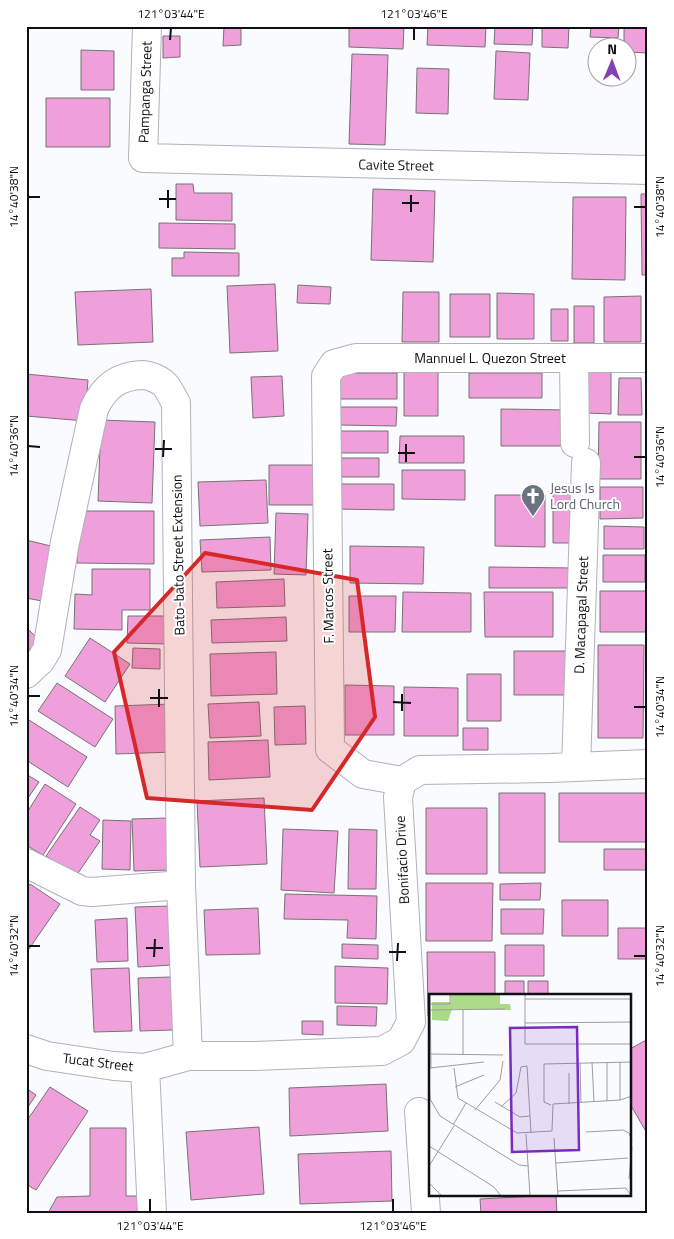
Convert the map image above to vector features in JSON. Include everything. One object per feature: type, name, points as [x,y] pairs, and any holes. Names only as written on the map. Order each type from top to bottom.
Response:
[{"type":"street","name":"Pampanga Street","points":[[143,158],[147,26]]},
{"type":"street","name":"Cavite Street","points":[[143,158],[648,170]]},
{"type":"street","name":"Mannuel L. Quezon Street","points":[[334,364],[356,358],[648,358]]},
{"type":"street","name":"D. Macapagal Street","points":[[574,358],[581,453],[576,767]]},
{"type":"street","name":"F. Marcos Street","points":[[334,364],[326,376],[330,749],[363,774],[402,781]]},
{"type":"street","name":"Bato-bato Street Extension","points":[[26,674],[40,661],[47,650],[64,542],[94,409],[100,396],[111,385],[129,376],[148,376],[164,383],[176,403],[181,885],[188,1056]]},
{"type":"street","points":[[402,781],[420,770],[648,764]]},
{"type":"street","name":"Bonifacio Drive","points":[[260,1056],[382,1051],[401,1041],[411,1022],[398,797],[402,781]]},
{"type":"street","points":[[26,863],[82,891],[92,892],[181,885]]},
{"type":"street","name":"Tucat Street","points":[[26,1049],[47,1056],[114,1066],[145,1068],[188,1056],[260,1056]]},
{"type":"street","points":[[145,1068],[152,1213]]},
{"type":"street","points":[[419,1112],[426,1213]]},
{"type":"highlighted area","points":[[205,553],[357,580],[375,717],[312,810],[147,798],[114,652]]},
{"type":"building","points":[[224,26],[241,26],[241,45],[223,46]]},
{"type":"building","points":[[349,26],[404,26],[403,49],[349,47]]},
{"type":"building","points":[[428,26],[486,26],[485,47],[427,45]]},
{"type":"building","points":[[495,26],[533,26],[532,45],[494,44]]},
{"type":"building","points":[[542,26],[569,26],[568,48],[542,47]]},
{"type":"building","points":[[591,26],[619,26],[618,38],[590,37]]},
{"type":"building","points":[[624,26],[648,26],[648,53],[636,52],[636,38],[624,38]]},
{"type":"building","points":[[163,36],[180,36],[180,57],[163,58]]},
{"type":"building","points":[[81,50],[114,51],[114,90],[81,90]]},
{"type":"building","points":[[496,51],[530,53],[528,100],[494,99]]},
{"type":"building","points":[[352,54],[388,55],[385,145],[349,144]]},
{"type":"building","points":[[417,68],[449,69],[448,114],[416,113]]},
{"type":"building","points":[[46,98],[110,98],[110,147],[46,147]]},
{"type":"building","points":[[176,184],[193,184],[194,193],[232,193],[232,221],[176,220]]},
{"type":"building","points":[[373,189],[435,191],[433,262],[371,260]]},
{"type":"building","points":[[641,194],[648,194],[648,275],[642,275]]},
{"type":"building","points":[[573,197],[626,197],[625,280],[572,279]]},
{"type":"building","points":[[159,223],[235,224],[235,249],[159,248]]},
{"type":"building","points":[[184,252],[239,253],[239,276],[172,276],[172,258],[184,258]]},
{"type":"building","points":[[275,284],[278,351],[230,353],[227,286]]},
{"type":"building","points":[[298,285],[331,287],[330,304],[297,303]]},
{"type":"building","points":[[151,289],[153,342],[78,345],[75,292]]},
{"type":"building","points":[[403,292],[439,292],[439,342],[402,342]]},
{"type":"building","points":[[497,293],[534,294],[534,339],[497,339]]},
{"type":"building","points":[[450,294],[490,294],[490,337],[450,337]]},
{"type":"building","points":[[641,296],[641,342],[604,342],[604,297]]},
{"type":"building","points":[[574,306],[594,306],[594,343],[574,343]]},
{"type":"building","points":[[551,309],[568,309],[568,341],[551,341]]},
{"type":"building","points":[[587,366],[611,366],[611,414],[587,413]]},
{"type":"building","points":[[404,372],[438,372],[438,416],[404,416]]},
{"type":"building","points":[[333,373],[397,373],[397,399],[333,399]]},
{"type":"building","points":[[469,373],[542,373],[542,398],[469,398]]},
{"type":"building","points":[[26,374],[88,380],[85,421],[26,416]]},
{"type":"building","points":[[282,376],[284,416],[253,418],[251,377]]},
{"type":"building","points":[[619,378],[641,378],[642,415],[618,415]]},
{"type":"building","points":[[338,407],[397,407],[396,426],[338,425]]},
{"type":"building","points":[[501,409],[569,410],[568,446],[501,446]]},
{"type":"building","points":[[101,420],[155,422],[152,503],[98,501]]},
{"type":"building","points":[[599,422],[641,422],[641,479],[598,479]]},
{"type":"building","points":[[335,431],[388,431],[388,453],[335,453]]},
{"type":"building","points":[[400,436],[464,436],[464,463],[399,463]]},
{"type":"building","points":[[336,458],[379,458],[379,477],[336,477]]},
{"type":"building","points":[[269,465],[316,465],[316,505],[269,505]]},
{"type":"building","points":[[402,470],[465,470],[465,500],[402,499]]},
{"type":"building","points":[[266,480],[268,523],[200,526],[198,482]]},
{"type":"building","points":[[336,484],[394,484],[394,510],[336,509]]},
{"type":"building","points":[[600,487],[643,487],[643,518],[600,519]]},
{"type":"building","points":[[577,493],[576,543],[553,543],[553,494]]},
{"type":"building","points":[[495,495],[545,495],[545,547],[495,546]]},
{"type":"building","points":[[77,511],[154,511],[154,564],[77,563]]},
{"type":"building","points":[[276,513],[308,514],[306,575],[274,574]]},
{"type":"building","points":[[604,526],[644,527],[644,549],[604,549]]},
{"type":"building","points":[[270,537],[271,570],[202,572],[200,540]]},
{"type":"building","points":[[26,540],[55,547],[42,601],[26,598]]},
{"type":"building","points":[[350,546],[424,547],[423,584],[350,583]]},
{"type":"building","points":[[603,555],[645,555],[645,582],[603,582]]},
{"type":"building","points":[[489,567],[575,568],[575,588],[489,588]]},
{"type":"building","points":[[92,569],[150,569],[150,610],[122,610],[122,630],[74,629],[75,594],[92,595]]},
{"type":"building","points":[[284,579],[285,606],[217,608],[216,582]]},
{"type":"building","points":[[600,591],[648,591],[648,632],[600,632]]},
{"type":"building","points":[[403,592],[471,593],[471,632],[402,632]]},
{"type":"building","points":[[484,592],[553,592],[553,637],[485,637]]},
{"type":"building","points":[[349,596],[396,596],[395,632],[349,632]]},
{"type":"building","points":[[128,616],[169,616],[169,644],[127,643]]},
{"type":"building","points":[[286,617],[287,641],[212,643],[211,620]]},
{"type":"building","points":[[26,627],[39,640],[26,653]]},
{"type":"building","points":[[90,638],[130,664],[105,702],[65,676]]},
{"type":"building","points":[[598,645],[644,645],[643,738],[598,738]]},
{"type":"building","points":[[133,648],[160,649],[160,669],[132,668]]},
{"type":"building","points":[[514,651],[566,651],[566,695],[514,695]]},
{"type":"building","points":[[276,652],[277,694],[211,696],[210,654]]},
{"type":"building","points":[[467,674],[501,674],[501,721],[467,721]]},
{"type":"building","points":[[57,683],[113,719],[95,747],[38,711]]},
{"type":"building","points":[[345,685],[394,686],[394,735],[345,735]]},
{"type":"building","points":[[404,687],[458,688],[458,736],[404,736]]},
{"type":"building","points":[[259,702],[261,736],[210,738],[208,704]]},
{"type":"building","points":[[171,704],[173,752],[116,754],[115,706]]},
{"type":"building","points":[[305,706],[306,744],[275,745],[274,707]]},
{"type":"building","points":[[29,720],[87,757],[68,787],[26,760],[26,724]]},
{"type":"building","points":[[463,728],[488,728],[488,750],[463,750]]},
{"type":"building","points":[[268,740],[270,777],[209,780],[208,742]]},
{"type":"building","points":[[26,774],[39,782],[26,801]]},
{"type":"building","points":[[45,784],[76,804],[43,855],[26,845],[26,814]]},
{"type":"building","points":[[499,793],[545,793],[545,873],[499,873]]},
{"type":"building","points":[[559,793],[648,793],[648,842],[559,842]]},
{"type":"building","points":[[264,798],[267,864],[200,867],[197,801]]},
{"type":"building","points":[[80,807],[100,820],[90,835],[100,841],[76,876],[46,856]]},
{"type":"building","points":[[426,808],[487,808],[487,874],[426,874]]},
{"type":"building","points":[[168,818],[170,870],[134,871],[132,819]]},
{"type":"building","points":[[103,820],[131,821],[130,870],[102,869]]},
{"type":"building","points":[[283,829],[338,831],[334,893],[281,890]]},
{"type":"building","points":[[349,829],[377,830],[376,889],[348,889]]},
{"type":"building","points":[[604,849],[648,849],[648,870],[604,870]]},
{"type":"building","points":[[426,883],[493,883],[492,941],[426,941]]},
{"type":"building","points":[[541,883],[540,900],[500,900],[500,884]]},
{"type":"building","points":[[30,884],[60,904],[29,949],[26,946],[26,889]]},
{"type":"building","points":[[285,894],[377,896],[376,939],[347,938],[348,920],[284,919]]},
{"type":"building","points":[[562,900],[608,900],[608,936],[562,936]]},
{"type":"building","points":[[171,906],[173,965],[138,967],[135,907]]},
{"type":"building","points":[[258,908],[260,954],[206,955],[204,910]]},
{"type":"building","points":[[501,909],[544,909],[543,934],[501,934]]},
{"type":"building","points":[[127,918],[128,961],[97,962],[95,920]]},
{"type":"building","points":[[618,928],[647,928],[647,959],[618,959]]},
{"type":"building","points":[[342,944],[378,945],[378,959],[342,958]]},
{"type":"building","points":[[505,945],[544,945],[544,976],[505,976]]},
{"type":"building","points":[[427,952],[495,952],[495,994],[429,994],[428,1016]]},
{"type":"building","points":[[335,966],[388,968],[387,1004],[335,1003]]},
{"type":"building","points":[[129,968],[132,1031],[94,1032],[91,969]]},
{"type":"building","points":[[171,977],[173,1030],[140,1031],[138,978]]},
{"type":"building","points":[[505,981],[524,981],[524,994],[505,994]]},
{"type":"building","points":[[528,981],[548,981],[548,994],[528,994]]},
{"type":"building","points":[[337,1006],[377,1007],[376,1026],[337,1025]]},
{"type":"building","points":[[302,1021],[323,1021],[323,1035],[302,1034]]},
{"type":"building","points":[[648,1039],[648,1135],[632,1107],[632,1048]]},
{"type":"building","points":[[386,1084],[388,1131],[290,1136],[289,1088]]},
{"type":"building","points":[[50,1087],[88,1111],[36,1190],[26,1184],[26,1122]]},
{"type":"building","points":[[26,1088],[36,1095],[26,1110]]},
{"type":"building","points":[[259,1127],[264,1194],[191,1200],[186,1132]]},
{"type":"building","points":[[90,1128],[126,1128],[126,1196],[139,1196],[139,1213],[48,1213],[57,1197],[90,1196]]},
{"type":"building","points":[[391,1151],[392,1201],[300,1204],[298,1154]]},
{"type":"building","points":[[556,1196],[557,1213],[481,1213],[480,1199]]},
{"type":"place","name":"Jesus Is Lord Church","points":[[533,517]]}]
